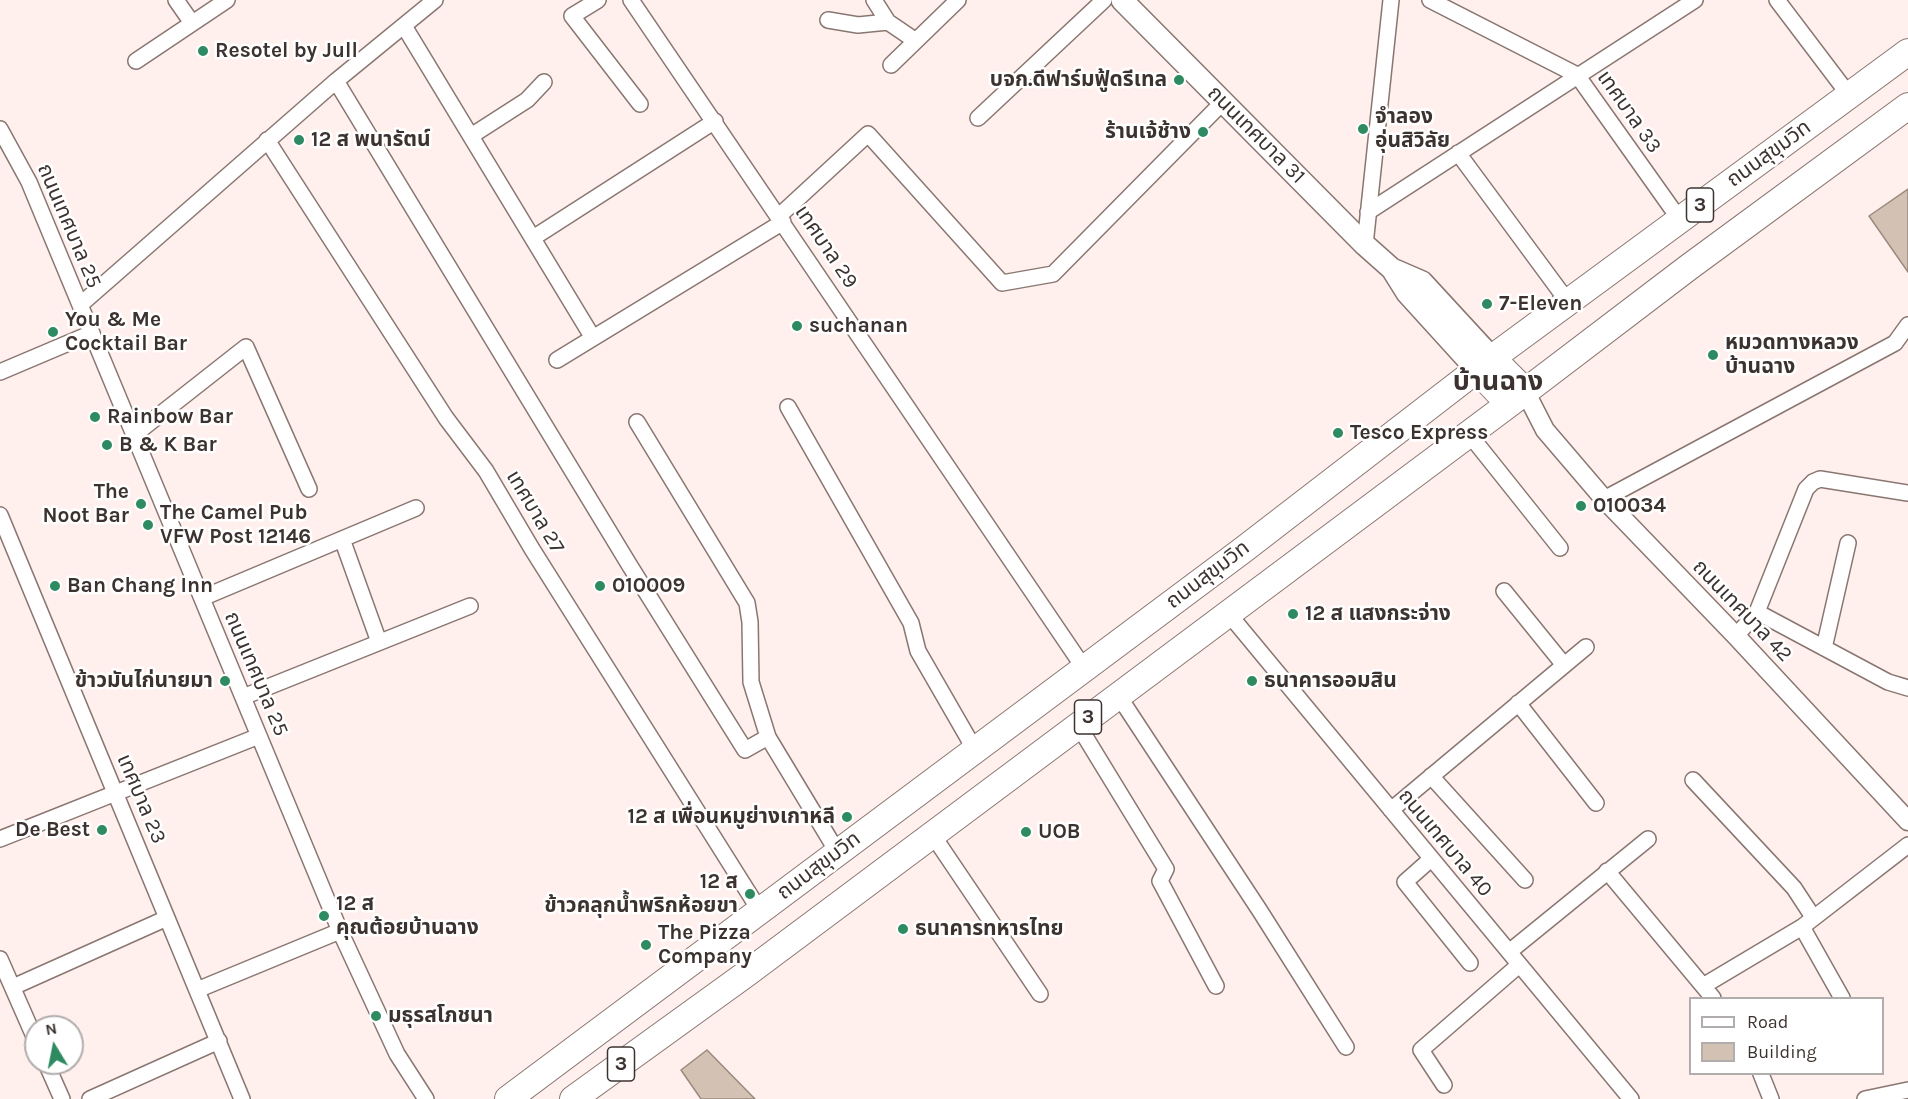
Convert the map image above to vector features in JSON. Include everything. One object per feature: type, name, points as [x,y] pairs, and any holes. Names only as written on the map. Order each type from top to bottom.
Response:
[{"type":"highway","name":"ถนนสุขุมวิท","points":[[508,1099],[1084,668],[1484,364],[1908,51]]},
{"type":"highway","name":"ถนนสุขุมวิท","points":[[583,1096],[1689,267],[1908,106]]},
{"type":"highway","points":[[1484,364],[1517,398]]},
{"type":"main road","name":"ถนนเทศบาล 31","points":[[1122,0],[1365,245],[1392,269],[1422,282],[1484,364]]},
{"type":"street","points":[[176,0],[192,23]]},
{"type":"street","points":[[136,61],[227,0]]},
{"type":"street","points":[[80,305],[267,140],[435,0]]},
{"type":"street","points":[[598,0],[572,16],[640,104]]},
{"type":"street","name":"เทศบาล 29","points":[[631,0],[1084,668]]},
{"type":"street","points":[[874,0],[888,22],[916,40]]},
{"type":"street","points":[[891,65],[958,0]]},
{"type":"street","points":[[978,118],[1104,0]]},
{"type":"street","points":[[1365,245],[1390,0]]},
{"type":"street","name":"เทศบาล 33","points":[[1430,0],[1577,75],[1680,220]]},
{"type":"street","points":[[1368,212],[1695,0]]},
{"type":"street","points":[[1777,0],[1849,95]]},
{"type":"street","points":[[828,20],[858,25],[888,22]]},
{"type":"street","points":[[404,26],[593,338]]},
{"type":"street","points":[[336,81],[630,566],[745,750],[768,737]]},
{"type":"street","points":[[471,136],[527,100],[544,81]]},
{"type":"street","points":[[558,360],[781,219],[868,134],[1002,283],[1053,274],[1223,102]]},
{"type":"street","points":[[533,238],[715,122]]},
{"type":"street","name":"ถนนเทศบาล 25","points":[[0,129],[29,182],[340,931],[398,1054],[426,1099]]},
{"type":"street","name":"เทศบาล 27","points":[[267,140],[446,418],[486,471],[532,549],[760,911]]},
{"type":"street","points":[[1458,153],[1568,302]]},
{"type":"street","points":[[1604,500],[1895,343],[1908,325]]},
{"type":"street","points":[[0,372],[92,333]]},
{"type":"street","points":[[134,435],[246,346],[309,489]]},
{"type":"street","name":"ถนนเทศบาล 42","points":[[1517,398],[1604,500],[1736,636],[1908,821]]},
{"type":"street","points":[[788,407],[911,623],[918,651],[975,750]]},
{"type":"street","points":[[637,422],[747,603],[750,622],[751,682],[768,737],[838,853]]},
{"type":"street","points":[[1469,434],[1560,548]]},
{"type":"street","points":[[1736,636],[1757,612],[1806,489],[1813,482],[1820,480],[1908,493]]},
{"type":"street","points":[[202,598],[416,508]]},
{"type":"street","name":"เทศบาล 23","points":[[0,515],[242,1099]]},
{"type":"street","points":[[342,539],[379,642]]},
{"type":"street","points":[[1824,648],[1848,543]]},
{"type":"street","points":[[1504,591],[1564,665]]},
{"type":"street","points":[[243,697],[470,606]]},
{"type":"street","points":[[1757,612],[1888,682],[1908,688]]},
{"type":"street","name":"ถนนเทศบาล 40","points":[[1228,613],[1631,1099]]},
{"type":"street","points":[[1391,810],[1586,647]]},
{"type":"street","points":[[1118,695],[1346,1047]]},
{"type":"street","points":[[1518,703],[1596,803]]},
{"type":"street","points":[[1078,725],[1166,869],[1160,881],[1216,987]]},
{"type":"street","points":[[0,839],[259,736]]},
{"type":"street","points":[[1431,776],[1525,880]]},
{"type":"street","points":[[1693,780],[1794,888],[1841,997]]},
{"type":"street","points":[[932,834],[1040,994]]},
{"type":"street","points":[[1509,952],[1648,839]]},
{"type":"street","points":[[1608,872],[1708,992],[1808,922],[1908,845]]},
{"type":"street","points":[[1431,859],[1406,882],[1470,963]]},
{"type":"street","points":[[13,987],[167,918]]},
{"type":"street","points":[[197,990],[340,931]]},
{"type":"street","points":[[0,958],[25,1015]]},
{"type":"street","points":[[1444,1085],[1421,1050],[1519,965]]},
{"type":"street","points":[[90,1099],[219,1041]]},
{"type":"street","points":[[51,1075],[62,1099]]},
{"type":"street","points":[[1761,1075],[1771,1099]]},
{"type":"street","points":[[1865,1099],[1908,1090]]},
{"type":"building","points":[[1908,189],[1908,272],[1869,216]]},
{"type":"building","points":[[707,1050],[755,1099],[701,1099],[681,1070]]},
{"type":"place","name":"Resotel by Jull","points":[[203,51]]},
{"type":"place","name":"บจก.ดีฟาร์มฟู้ดรีเทล","points":[[1179,80]]},
{"type":"place","name":"จำลอง อุ่นสิวิลัย","points":[[1363,129]]},
{"type":"place","name":"ร้านเจ้ช้าง","points":[[1203,132]]},
{"type":"place","name":"12 ส พนารัตน์","points":[[299,140]]},
{"type":"place","name":"7-Eleven","points":[[1487,304]]},
{"type":"place","name":"suchanan","points":[[797,326]]},
{"type":"place","name":"You & Me Cocktail Bar","points":[[53,332]]},
{"type":"place","name":"หมวดทางหลวง บ้านฉาง","points":[[1713,355]]},
{"type":"place","name":"Rainbow Bar","points":[[95,417]]},
{"type":"place","name":"Tesco Express","points":[[1338,433]]},
{"type":"place","name":"B & K Bar","points":[[107,445]]},
{"type":"place","name":"The Noot Bar","points":[[141,504]]},
{"type":"place","name":"010034","points":[[1581,506]]},
{"type":"place","name":"The Camel Pub VFW Post 12146","points":[[148,525]]},
{"type":"place","name":"Ban Chang Inn","points":[[55,586]]},
{"type":"place","name":"010009","points":[[600,586]]},
{"type":"place","name":"12 ส แสงกระจ่าง","points":[[1293,614]]},
{"type":"place","name":"ข้าวมันไก่นายมา","points":[[225,681]]},
{"type":"place","name":"ธนาคารออมสิน","points":[[1252,681]]},
{"type":"place","name":"12 ส เพื่อนหมูย่างเกาหลี","points":[[847,817]]},
{"type":"place","name":"De Best","points":[[102,830]]},
{"type":"place","name":"UOB","points":[[1026,832]]},
{"type":"place","name":"12 ส ข้าวคลุกน้ำพริกห้อยขา","points":[[750,894]]},
{"type":"place","name":"12 ส คุณต้อยบ้านฉาง","points":[[324,916]]},
{"type":"place","name":"ธนาคารทหารไทย","points":[[903,929]]},
{"type":"place","name":"The Pizza Company","points":[[646,945]]},
{"type":"place","name":"มธุรสโภชนา","points":[[376,1016]]},
{"type":"district","name":"บ้านฉาง","points":[[1498,382]]}]
